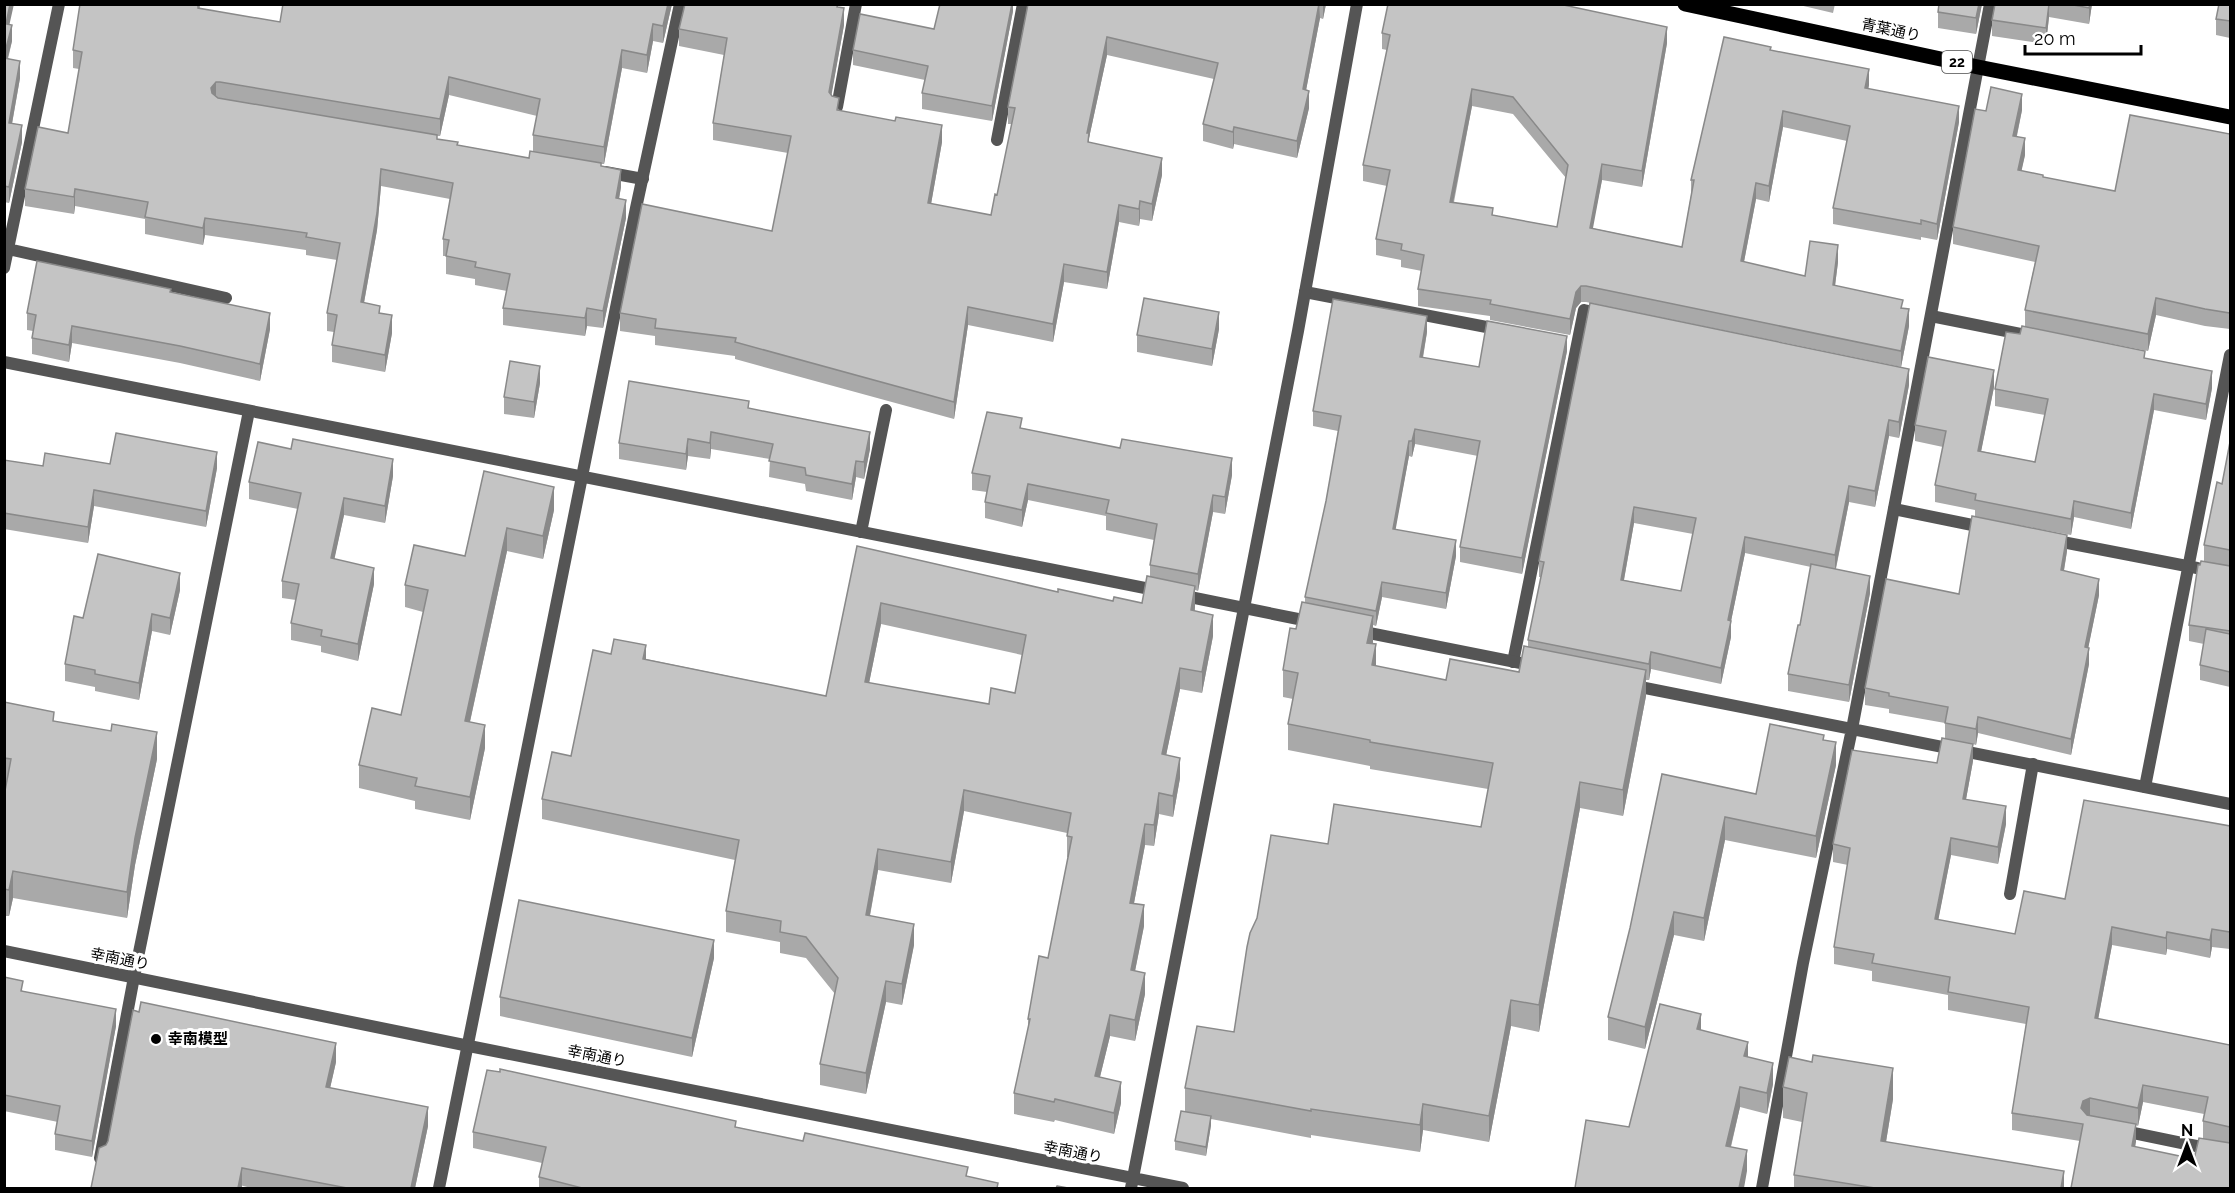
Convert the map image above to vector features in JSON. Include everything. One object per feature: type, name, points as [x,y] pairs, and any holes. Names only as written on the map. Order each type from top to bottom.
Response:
[{"type":"main road","name":"青葉通り","points":[[1685,4],[1978,67],[2230,117]]},
{"type":"street","points":[[4,268],[59,4]]},
{"type":"street","points":[[439,1188],[680,4]]},
{"type":"street","points":[[837,107],[856,4]]},
{"type":"street","points":[[997,141],[1023,4]]},
{"type":"street","points":[[1132,1184],[1245,608],[1357,4]]},
{"type":"street","points":[[1762,1188],[1803,963],[1852,729],[1894,509],[1913,378],[1931,316],[1990,4]]},
{"type":"street","points":[[596,171],[643,179]]},
{"type":"street","points":[[8,249],[226,298]]},
{"type":"street","points":[[1305,292],[1509,332]]},
{"type":"street","points":[[1513,662],[1571,344],[1584,310],[1618,317]]},
{"type":"street","points":[[1931,316],[2045,339]]},
{"type":"street","points":[[2145,787],[2190,567],[2224,374],[2230,355]]},
{"type":"street","points":[[4,362],[1327,624]]},
{"type":"street","points":[[861,532],[886,410]]},
{"type":"street","points":[[100,1158],[134,977],[249,411]]},
{"type":"street","points":[[1894,509],[1997,529]]},
{"type":"street","points":[[2042,538],[2210,571]]},
{"type":"street","points":[[1350,629],[1548,669]]},
{"type":"street","points":[[1618,683],[2230,804]]},
{"type":"street","points":[[2010,894],[2033,764]]},
{"type":"street","name":"幸南通り","points":[[4,951],[1132,1184],[1183,1188]]},
{"type":"street","points":[[2111,1128],[2230,1153]]},
{"type":"building","points":[[4,4],[10,4],[6,24],[12,25],[4,56]]},
{"type":"building","points":[[80,4],[198,4],[198,8],[280,22],[283,4],[668,4],[663,26],[653,24],[647,55],[622,50],[604,147],[533,135],[540,99],[449,77],[440,119],[220,82],[216,82],[211,88],[212,93],[218,98],[437,135],[437,139],[458,142],[457,145],[529,158],[530,151],[601,163],[601,166],[621,170],[616,198],[626,200],[603,311],[587,308],[585,318],[503,308],[510,274],[475,267],[476,262],[446,256],[449,240],[443,239],[453,183],[381,169],[377,213],[361,302],[380,306],[379,313],[392,315],[385,355],[332,345],[337,315],[327,313],[340,243],[306,237],[307,233],[205,218],[203,228],[145,217],[148,202],[75,189],[74,197],[25,189],[38,127],[68,133],[82,52],[73,50]]},
{"type":"building","points":[[685,4],[838,4],[837,7],[844,8],[829,92],[832,96],[839,98],[837,110],[895,121],[896,117],[942,125],[928,203],[991,215],[1015,108],[1008,107],[1028,4],[1319,4],[1303,89],[1309,91],[1297,141],[1234,127],[1233,132],[1203,124],[1218,63],[1107,37],[1087,133],[1089,133],[1088,142],[1162,158],[1152,204],[1140,201],[1139,209],[1119,205],[1107,272],[1064,264],[1053,324],[968,307],[954,402],[735,342],[736,338],[655,328],[656,319],[620,313],[642,204],[772,231],[791,136],[713,123],[727,38],[679,29]]},
{"type":"building","points":[[940,4],[1012,4],[992,106],[922,93],[928,66],[853,50],[860,14],[934,29]]},
{"type":"building","points":[[1388,4],[1559,4],[1667,27],[1642,171],[1602,164],[1590,228],[1682,247],[1694,180],[1691,180],[1724,37],[1771,47],[1770,50],[1869,69],[1865,88],[1959,106],[1937,224],[1921,220],[1921,224],[1833,208],[1850,126],[1783,111],[1769,186],[1756,183],[1741,261],[1805,276],[1810,241],[1838,245],[1833,285],[1903,300],[1901,308],[1909,309],[1901,351],[1586,286],[1581,286],[1576,292],[1570,319],[1490,304],[1491,300],[1418,289],[1424,255],[1401,250],[1402,244],[1376,239],[1390,170],[1363,165],[1390,35],[1382,33]],"holes":[[[1472,89],[1513,97],[1568,165],[1557,227],[1492,215],[1493,208],[1450,202]]]},
{"type":"building","points":[[1939,4],[1979,4],[1976,18],[1938,12]]},
{"type":"building","points":[[1995,4],[2049,4],[2046,28],[1992,20]]},
{"type":"building","points":[[2068,4],[2090,4],[2089,8]]},
{"type":"building","points":[[2219,4],[2230,4],[2230,21],[2216,19]]},
{"type":"building","points":[[4,58],[20,61],[9,123],[22,125],[9,187],[4,186]]},
{"type":"building","points":[[1991,87],[2022,94],[2013,136],[2025,138],[2018,170],[2043,175],[2043,177],[2115,191],[2130,115],[2230,134],[2230,313],[2156,298],[2148,334],[2025,310],[2039,246],[1953,227],[1975,109],[1986,111]]},
{"type":"building","points":[[37,261],[171,289],[170,292],[270,313],[260,364],[72,326],[69,345],[32,338],[36,315],[27,313]]},
{"type":"building","points":[[1144,298],[1219,312],[1212,349],[1137,335]]},
{"type":"building","points":[[1333,299],[1427,316],[1420,357],[1479,367],[1487,321],[1567,336],[1522,558],[1460,547],[1480,441],[1415,429],[1412,441],[1409,441],[1393,529],[1456,540],[1446,593],[1382,582],[1376,611],[1305,597],[1326,501],[1341,416],[1313,411]]},
{"type":"building","points":[[1590,303],[1909,369],[1899,422],[1889,420],[1875,491],[1849,486],[1835,555],[1745,537],[1721,668],[1651,652],[1649,664],[1528,640],[1544,562],[1539,561]],"holes":[[[1634,507],[1696,518],[1681,591],[1621,580]]]},
{"type":"building","points":[[2022,326],[2145,351],[2144,358],[2212,371],[2206,404],[2154,394],[2131,513],[2074,501],[2071,519],[1975,500],[1976,494],[1935,485],[1946,431],[1915,425],[1928,357],[1994,370],[1978,451],[2035,462],[2048,399],[1995,389],[2006,332],[2020,334]]},
{"type":"building","points":[[510,361],[540,366],[534,402],[504,397]]},
{"type":"building","points":[[629,381],[749,401],[748,408],[870,432],[864,462],[856,461],[852,484],[806,475],[805,468],[769,461],[773,444],[711,432],[710,443],[688,439],[686,454],[619,443]]},
{"type":"building","points":[[987,412],[1022,418],[1020,428],[1120,448],[1122,439],[1232,458],[1225,497],[1213,495],[1198,574],[1150,565],[1157,524],[1106,513],[1109,500],[1028,484],[1022,510],[985,502],[990,476],[972,473]]},
{"type":"building","points":[[116,433],[217,452],[206,511],[94,490],[88,527],[4,513],[4,460],[43,466],[45,453],[110,464]]},
{"type":"building","points":[[293,439],[393,459],[385,506],[344,498],[331,558],[374,568],[358,644],[321,636],[322,630],[291,623],[299,584],[282,581],[301,493],[249,482],[258,442],[291,449]]},
{"type":"building","points":[[2230,442],[2230,550],[2204,545],[2217,482],[2222,484]]},
{"type":"building","points":[[484,471],[554,487],[543,536],[507,528],[465,721],[485,725],[470,797],[415,786],[417,778],[359,765],[372,708],[401,715],[428,590],[405,585],[414,545],[465,556]]},
{"type":"building","points":[[1972,516],[2067,535],[2061,570],[2099,579],[2085,647],[2089,648],[2071,739],[1978,717],[1976,729],[1945,723],[1948,707],[1889,696],[1889,693],[1865,688],[1886,579],[1959,594]]},
{"type":"building","points":[[857,546],[1058,592],[1058,589],[1113,601],[1114,597],[1142,603],[1147,576],[1195,586],[1191,610],[1213,615],[1202,672],[1180,668],[1162,754],[1180,758],[1173,796],[1159,793],[1154,825],[1145,824],[1130,903],[1144,905],[1131,970],[1145,973],[1135,1020],[1110,1015],[1095,1076],[1121,1082],[1114,1113],[1055,1099],[1054,1102],[1014,1093],[1030,1019],[1028,1019],[1039,956],[1048,958],[1072,837],[1067,836],[1071,813],[964,790],[951,862],[878,849],[866,915],[914,924],[902,984],[886,981],[866,1073],[820,1064],[838,978],[806,937],[780,932],[781,921],[726,911],[739,840],[542,799],[552,752],[571,756],[593,650],[611,654],[614,639],[646,645],[643,659],[826,696]],"holes":[[[881,603],[1026,635],[1015,693],[991,688],[989,704],[865,682]]]},
{"type":"building","points":[[98,554],[180,573],[170,618],[152,614],[139,683],[95,674],[95,670],[65,664],[74,616],[83,618]]},
{"type":"building","points":[[2201,561],[2230,566],[2230,631],[2189,625],[2198,565]]},
{"type":"building","points":[[1811,564],[1870,576],[1849,685],[1788,674]]},
{"type":"building","points":[[1302,602],[1373,616],[1367,643],[1376,644],[1372,665],[1446,680],[1450,659],[1519,672],[1524,646],[1646,670],[1623,790],[1580,782],[1539,1005],[1511,1000],[1489,1116],[1423,1104],[1420,1125],[1311,1109],[1311,1111],[1185,1088],[1197,1026],[1234,1032],[1247,947],[1257,918],[1271,835],[1328,844],[1334,804],[1481,827],[1493,763],[1370,742],[1370,740],[1288,724],[1298,673],[1283,670],[1290,628],[1296,629]]},
{"type":"building","points":[[2206,629],[2230,634],[2230,672],[2200,665]]},
{"type":"building","points":[[4,702],[54,712],[53,721],[111,731],[112,724],[157,732],[135,838],[127,892],[13,871],[9,890],[4,889],[4,796],[11,759],[4,758]]},
{"type":"building","points":[[1770,724],[1824,735],[1823,740],[1836,742],[1816,836],[1725,817],[1704,918],[1674,912],[1645,1027],[1608,1017],[1630,928],[1662,774],[1756,794]]},
{"type":"building","points":[[1942,738],[1973,744],[1963,799],[2006,806],[1998,847],[1951,838],[1935,919],[2015,934],[2024,891],[2065,899],[2084,800],[2230,826],[2230,932],[2212,929],[2210,940],[2167,932],[2166,938],[2112,927],[2095,1018],[2230,1045],[2230,1127],[2203,1121],[2208,1097],[2143,1085],[2138,1108],[2090,1098],[2083,1101],[2081,1108],[2087,1115],[2136,1124],[2132,1146],[2194,1159],[2199,1138],[2230,1143],[2230,1188],[2071,1188],[2083,1124],[2012,1113],[2029,1007],[1948,992],[1950,977],[1872,963],[1874,954],[1834,947],[1850,848],[1833,844],[1852,750],[1937,763]]},
{"type":"building","points":[[519,900],[714,940],[692,1038],[500,997]]},
{"type":"building","points":[[4,977],[23,981],[21,991],[116,1009],[92,1141],[55,1134],[60,1106],[4,1095]]},
{"type":"building","points":[[141,1002],[336,1043],[326,1087],[428,1107],[411,1188],[347,1188],[242,1168],[238,1188],[91,1188],[99,1148],[106,1145],[108,1141],[133,1010],[139,1012]]},
{"type":"building","points":[[1660,1004],[1701,1014],[1697,1029],[1748,1042],[1744,1056],[1773,1063],[1767,1093],[1740,1087],[1726,1146],[1747,1150],[1739,1188],[1575,1188],[1586,1120],[1629,1127]]},
{"type":"building","points":[[1813,1055],[1893,1068],[1881,1141],[2064,1171],[2061,1188],[1875,1188],[1794,1175],[1807,1093],[1783,1087],[1789,1057],[1812,1062]]},
{"type":"building","points":[[500,1069],[736,1121],[735,1127],[803,1141],[805,1133],[968,1167],[966,1176],[998,1183],[997,1188],[582,1188],[539,1177],[546,1147],[473,1132],[487,1070],[500,1072]]},
{"type":"building","points":[[1181,1111],[1211,1116],[1206,1147],[1175,1141]]},
{"type":"place","name":"幸南模型","points":[[156,1039]]}]
